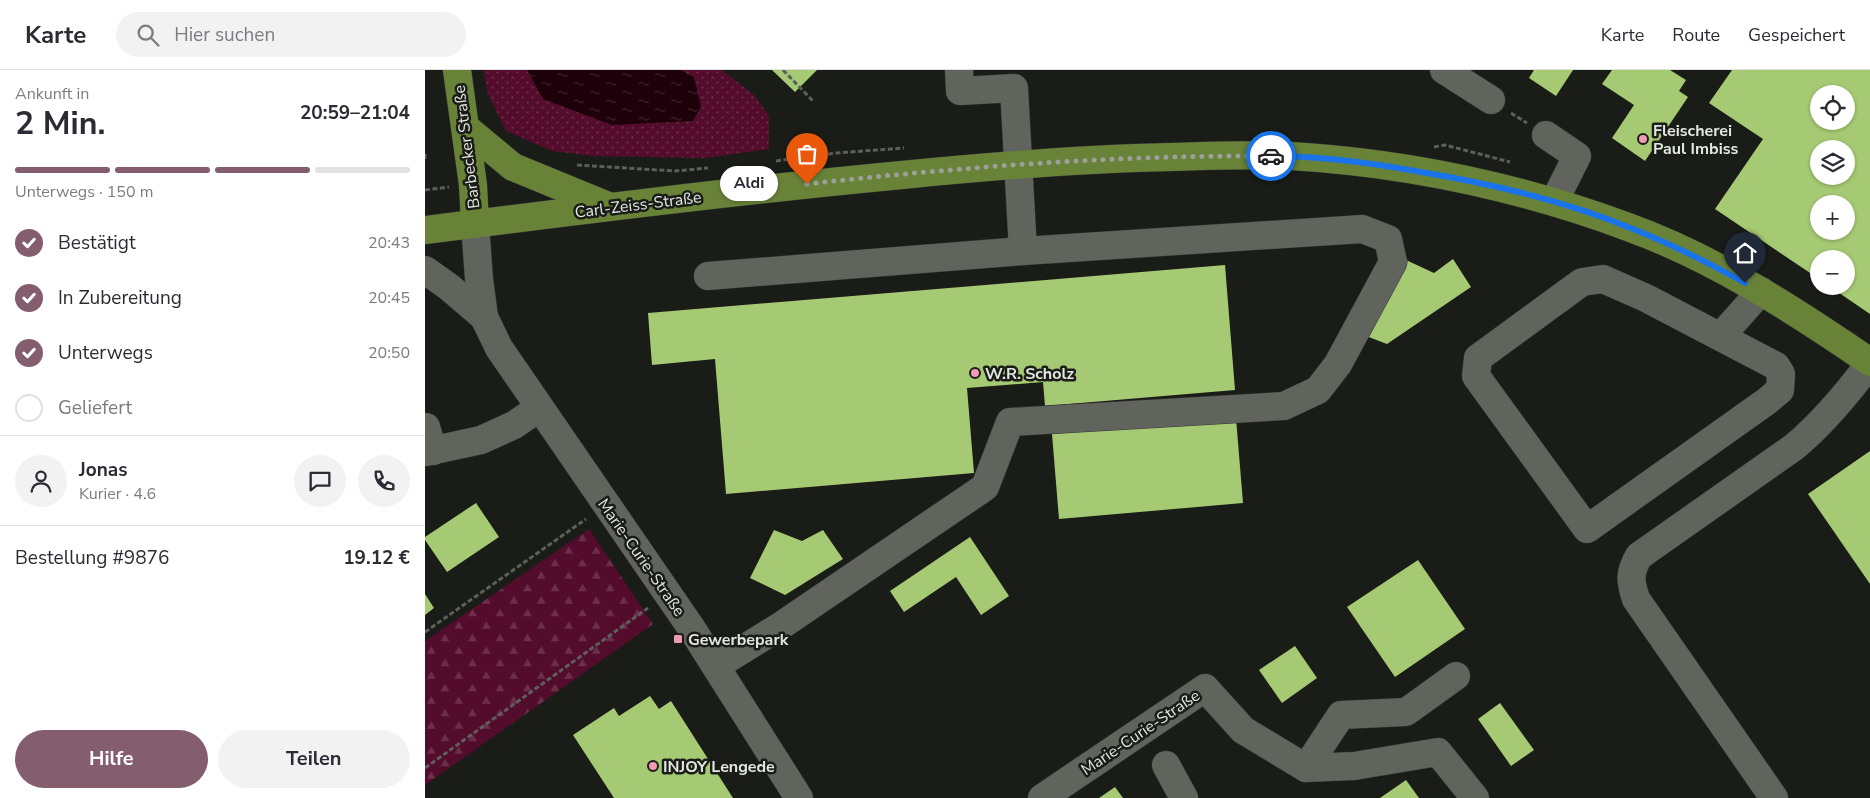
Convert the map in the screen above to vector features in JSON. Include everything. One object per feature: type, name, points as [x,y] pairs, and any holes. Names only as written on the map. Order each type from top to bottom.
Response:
[{"type":"main road","name":"Barbecker Straße","points":[[457,70],[473,185],[475,224]]},
{"type":"main road","points":[[466,128],[513,167],[610,207]]},
{"type":"main road","name":"Carl-Zeiss-Straße","points":[[425,230],[827,182],[1018,164],[1186,156],[1297,157],[1375,164],[1451,177],[1554,202],[1632,228],[1699,258],[1761,291],[1870,362]]},
{"type":"street","points":[[959,70],[960,91],[1014,88],[1023,251]]},
{"type":"street","points":[[1444,70],[1491,100]]},
{"type":"street","points":[[1546,136],[1577,156],[1554,202]]},
{"type":"street","name":"Marie-Curie-Straße","points":[[475,224],[484,317],[499,348],[605,506],[667,594],[799,798]]},
{"type":"street","points":[[708,276],[1023,251],[1362,229],[1388,240],[1393,262],[1338,364],[1318,390],[1284,406],[1010,422],[985,487],[779,627],[715,666]]},
{"type":"street","name":"Marie-Curie-Straße","points":[[425,270],[449,287],[484,317]]},
{"type":"street","points":[[1603,279],[1721,336],[1775,366],[1781,374],[1779,390],[1767,401],[1587,529],[1476,376],[1477,358],[1582,282],[1603,279]]},
{"type":"street","points":[[1721,336],[1761,291]]},
{"type":"street","points":[[1775,798],[1636,600],[1632,586],[1631,569],[1639,556],[1794,447],[1816,429],[1841,401],[1870,362]]},
{"type":"street","points":[[428,443],[481,440],[514,424],[539,408]]},
{"type":"street","points":[[1306,768],[1341,715],[1406,712],[1456,676]]},
{"type":"street","name":"Marie-Curie-Straße","points":[[1042,798],[1205,688],[1243,730],[1306,768]]},
{"type":"street","points":[[1306,768],[1354,766],[1438,752],[1475,798]]},
{"type":"street","points":[[1166,765],[1184,798]]},
{"type":"path","points":[[783,70],[813,101]]},
{"type":"path","points":[[1491,100],[1546,136]]},
{"type":"path","points":[[425,154],[425,159]]},
{"type":"path","points":[[425,632],[605,506]]},
{"type":"path","points":[[425,768],[667,594]]},
{"type":"green space","points":[[483,70],[527,70],[543,99],[694,77],[680,70],[722,70],[754,95],[769,116],[769,149],[705,158],[593,156],[552,151],[506,131],[488,94]]},
{"type":"green space","points":[[589,529],[653,624],[425,785],[425,641]]},
{"type":"water","points":[[527,70],[680,70],[694,77],[701,107],[693,121],[612,125],[543,99]]},
{"type":"building","points":[[772,70],[817,70],[795,92]]},
{"type":"building","points":[[1534,70],[1573,70],[1556,96],[1529,78]]},
{"type":"building","points":[[1612,70],[1670,70],[1686,80],[1679,91],[1688,97],[1645,161],[1612,138],[1634,105],[1602,84]]},
{"type":"building","points":[[1732,70],[1870,70],[1870,314],[1842,295],[1855,295],[1855,250],[1810,250],[1810,273],[1715,209],[1763,139],[1709,103]]},
{"type":"building","points":[[1453,259],[1471,287],[1387,344],[1366,336],[1406,260],[1434,273]]},
{"type":"building","name":"W.R. Scholz","points":[[1225,265],[1235,390],[1045,406],[1043,382],[967,388],[974,473],[726,494],[715,359],[652,365],[648,313]]},
{"type":"building","points":[[1236,418],[1243,503],[1059,519],[1052,434]]},
{"type":"building","points":[[1870,451],[1870,584],[1808,494]]},
{"type":"building","points":[[476,503],[499,537],[447,572],[425,540],[425,537]]},
{"type":"building","points":[[774,530],[802,541],[823,530],[843,559],[785,595],[750,578]]},
{"type":"building","points":[[970,537],[1009,596],[981,615],[956,577],[904,612],[890,591]]},
{"type":"building","points":[[1418,560],[1465,629],[1395,677],[1347,607]]},
{"type":"building","points":[[425,594],[434,608],[425,615]]},
{"type":"building","points":[[1295,646],[1317,678],[1282,703],[1259,670]]},
{"type":"building","name":"INJOY Lengede","points":[[650,696],[659,709],[671,701],[733,798],[614,798],[573,735],[614,708],[619,716]]},
{"type":"building","points":[[1500,703],[1534,750],[1511,766],[1478,719]]},
{"type":"building","points":[[1406,780],[1419,798],[1380,798]]},
{"type":"building","points":[[1115,787],[1123,798],[1099,798]]},
{"type":"way so far","points":[[807,184],[1036,163],[1127,158],[1271,156]]},
{"type":"place","name":"Fleischerei Paul Imbiss","points":[[1643,139]]},
{"type":"place","name":"Aldi","points":[[807,184]]},
{"type":"place","name":"W.R. Scholz","points":[[975,373]]},
{"type":"place","name":"Gewerbepark","points":[[678,639]]},
{"type":"place","name":"INJOY Lengede","points":[[653,766]]},
{"type":"route","points":[[1271,156],[1341,160],[1392,167],[1451,177],[1518,192],[1632,228],[1699,258],[1745,283]]}]
